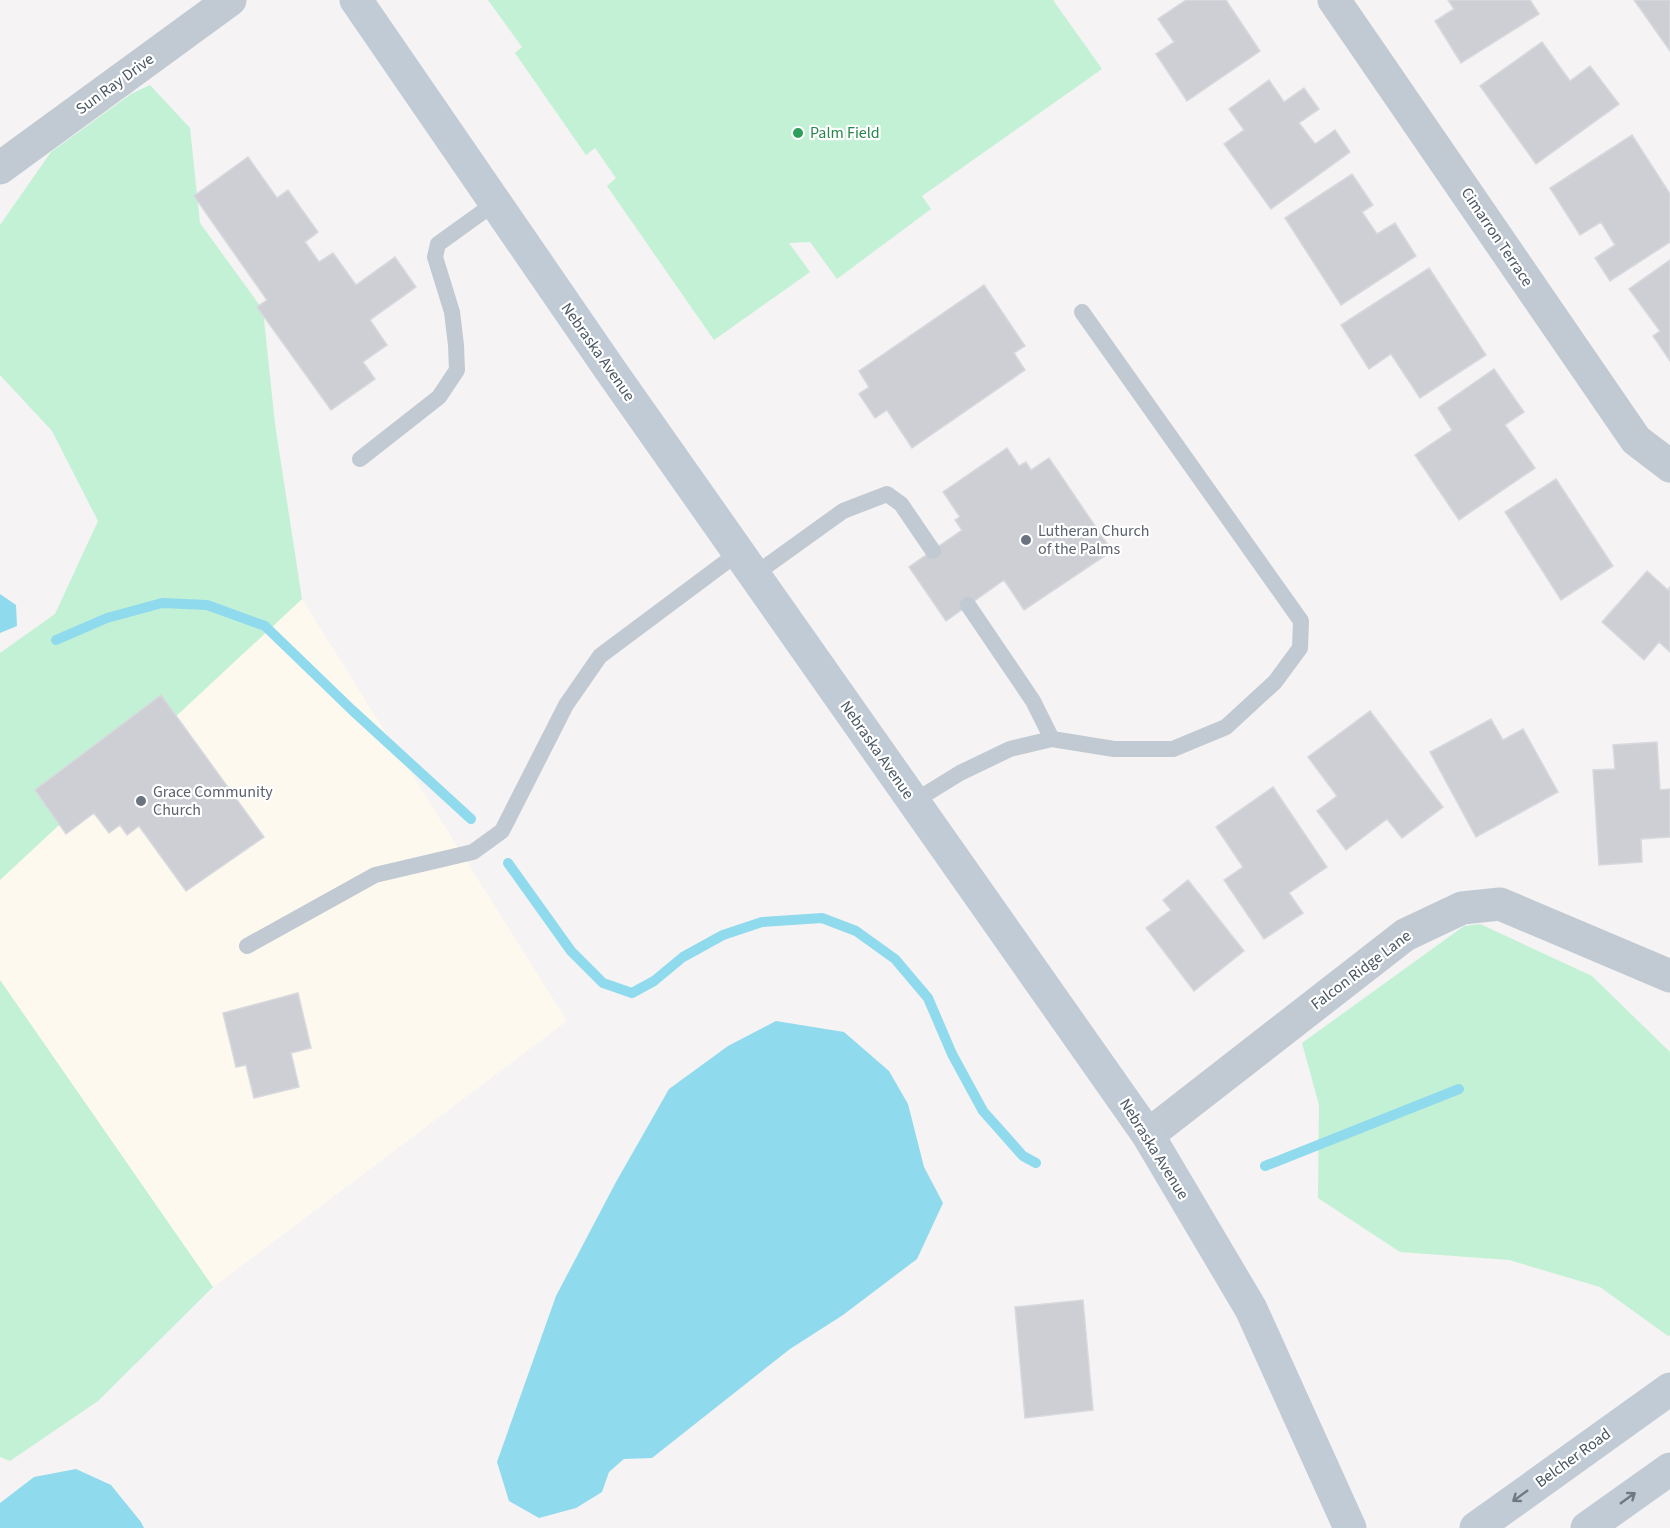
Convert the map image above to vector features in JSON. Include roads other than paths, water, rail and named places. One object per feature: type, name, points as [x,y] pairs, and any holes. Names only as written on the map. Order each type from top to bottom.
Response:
[{"type":"main road","name":"Nebraska Avenue","points":[[356,0],[746,564],[1148,1135],[1251,1310],[1350,1528]]},
{"type":"main road","name":"Belcher Road","points":[[1476,1528],[1670,1389]]},
{"type":"main road","points":[[1587,1528],[1670,1469]]},
{"type":"street","name":"Sun Ray Drive","points":[[0,168],[230,0]]},
{"type":"street","name":"Cimarron Terrace","points":[[1334,0],[1636,440],[1670,466]]},
{"type":"street","name":"Falcon Ridge Lane","points":[[1148,1135],[1405,935],[1462,908],[1500,904],[1670,976]]},
{"type":"lane","points":[[360,459],[440,398],[456,370],[452,312],[435,256],[438,244],[495,203]]},
{"type":"lane","points":[[913,802],[960,773],[1010,749],[1052,739],[1114,749],[1173,749],[1226,727],[1275,681],[1300,648],[1300,621],[1082,312]]},
{"type":"lane","points":[[247,946],[375,875],[472,852],[502,831],[566,705],[600,656],[746,564],[843,511],[887,494],[901,504],[933,550]]},
{"type":"lane","points":[[968,605],[1033,701],[1052,739]]},
{"type":"water","points":[[0,594],[16,605],[17,626],[0,633]]},
{"type":"water","points":[[776,1021],[844,1032],[889,1071],[908,1104],[924,1167],[943,1203],[917,1259],[843,1315],[790,1349],[652,1458],[624,1459],[609,1472],[602,1492],[576,1508],[539,1518],[509,1501],[497,1462],[556,1296],[616,1182],[669,1089],[728,1046]]},
{"type":"water","points":[[76,1469],[111,1485],[144,1528],[0,1528],[0,1503],[34,1477]]},
{"type":"waterway","points":[[56,640],[107,618],[162,603],[207,605],[265,626],[352,710],[471,819]]},
{"type":"waterway","points":[[508,863],[571,951],[603,983],[632,993],[654,981],[683,957],[723,935],[762,922],[822,918],[856,931],[895,959],[928,998],[952,1054],[983,1111],[1023,1156],[1036,1163]]},
{"type":"waterway","points":[[1265,1166],[1459,1089]]},
{"type":"place","name":"Palm Field","points":[[798,133]]},
{"type":"place","name":"Lutheran Church of the Palms","points":[[1026,540]]},
{"type":"place","name":"Grace Community Church","points":[[141,801]]}]
